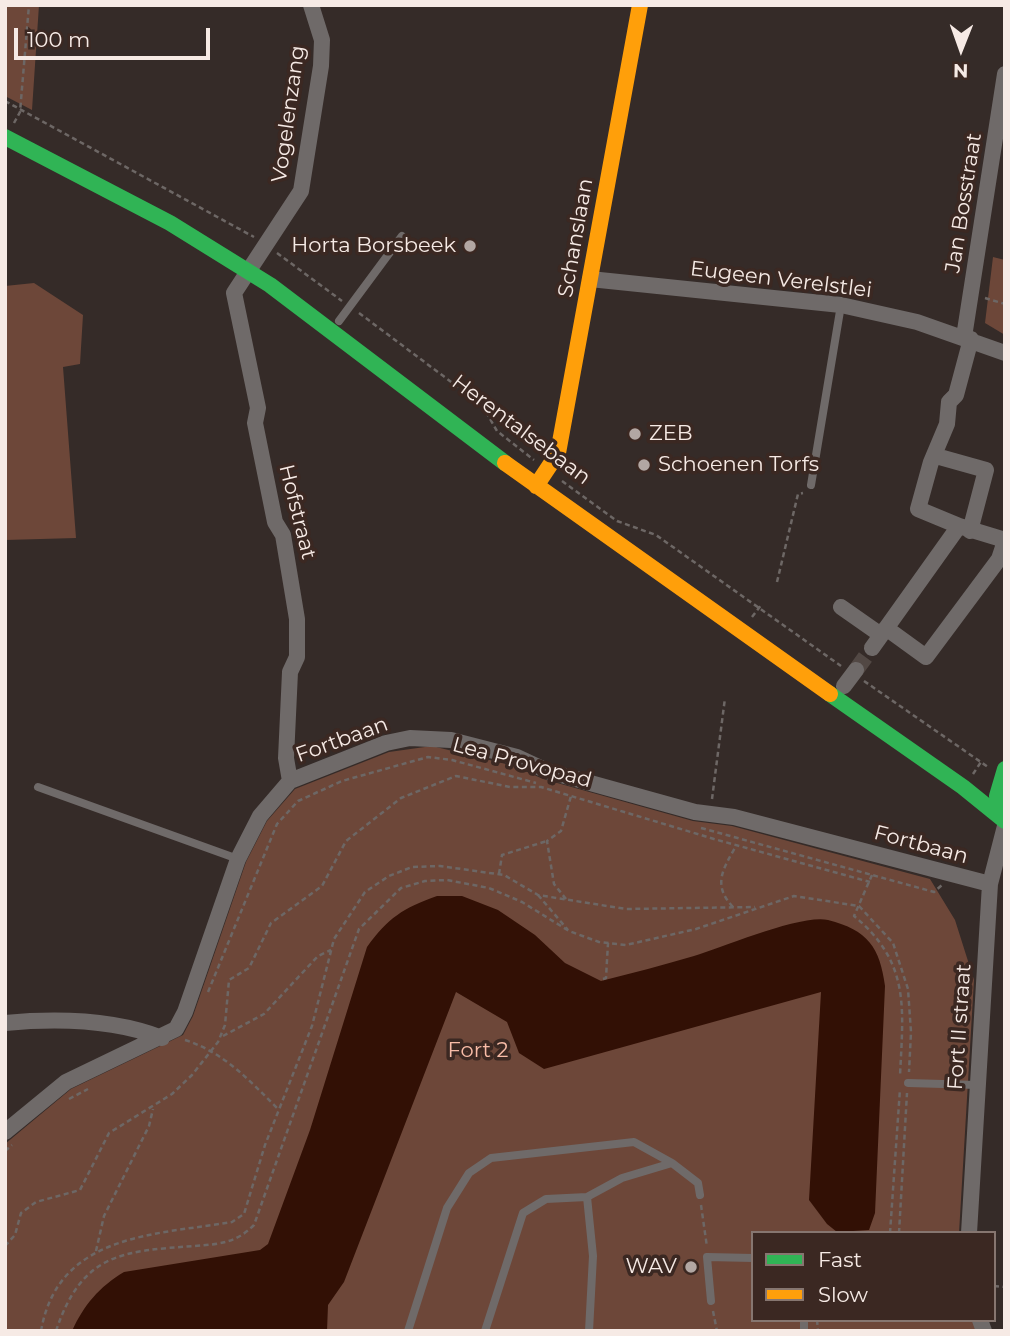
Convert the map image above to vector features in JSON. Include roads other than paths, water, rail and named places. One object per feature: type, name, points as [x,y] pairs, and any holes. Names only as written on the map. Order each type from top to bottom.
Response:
[{"type":"main road","name":"Schanslaan","points":[[542,476],[558,453],[640,5]]},
{"type":"main road","name":"Herentalsebaan","points":[[8,128],[178,212],[542,476],[977,798],[1005,822]]},
{"type":"main road","name":"Herentalsebaan","points":[[252,265],[340,321],[542,476],[851,677],[976,769],[1001,799]]},
{"type":"main road","points":[[1003,773],[1001,799],[1005,822]]},
{"type":"street","name":"Vogelenzang","points":[[252,265],[298,197],[302,185],[321,53],[319,27],[311,5]]},
{"type":"street","name":"Jan Bosstraat","points":[[966,529],[918,509],[931,462],[936,456],[947,424],[950,402],[956,395],[968,338],[971,296],[1005,74]]},
{"type":"street","name":"Hofstraat","points":[[252,265],[234,293],[258,408],[255,422],[275,522],[283,535],[297,619],[296,657],[290,672],[288,709],[286,758],[290,781]]},
{"type":"street","name":"Eugeen Verelstlei","points":[[590,279],[841,305],[916,322],[1005,353]]},
{"type":"street","points":[[880,637],[966,529],[986,470],[936,456]]},
{"type":"street","points":[[841,607],[880,637],[926,657],[999,559],[1005,541],[966,529]]},
{"type":"street","name":"Fortbaan","points":[[10,1137],[66,1082],[176,1029],[185,1012],[238,859],[260,816],[290,781],[386,743],[432,737],[517,757],[547,771],[695,812],[734,817],[990,884]]},
{"type":"street","points":[[977,798],[1001,799]]},
{"type":"street","name":"Fort II straat","points":[[969,1231],[990,884],[1005,822]]},
{"type":"street","points":[[5,1023],[75,1020],[140,1029],[162,1038]]},
{"type":"lane","points":[[340,321],[402,236]]},
{"type":"lane","points":[[811,485],[841,305]]},
{"type":"lane","points":[[38,787],[238,859]]},
{"type":"lane","points":[[908,1083],[978,1085]]},
{"type":"lane","points":[[408,1331],[447,1208],[469,1173],[491,1158],[634,1142],[672,1163],[698,1183],[700,1195]]},
{"type":"lane","points":[[485,1331],[523,1213],[546,1199],[587,1197],[622,1178],[672,1163]]},
{"type":"lane","points":[[587,1197],[593,1256],[589,1331]]},
{"type":"lane","points":[[711,1301],[708,1257],[751,1258]]},
{"type":"tunnel","points":[[856,670],[872,648]]},
{"type":"place","name":"Horta Borsbeek","points":[[470,246]]},
{"type":"place","name":"ZEB","points":[[635,434]]},
{"type":"place","name":"Schoenen Torfs","points":[[644,465]]},
{"type":"place","name":"WAV","points":[[691,1267]]},
{"type":"park label","name":"Fort 2","points":[[478,1051]]}]
